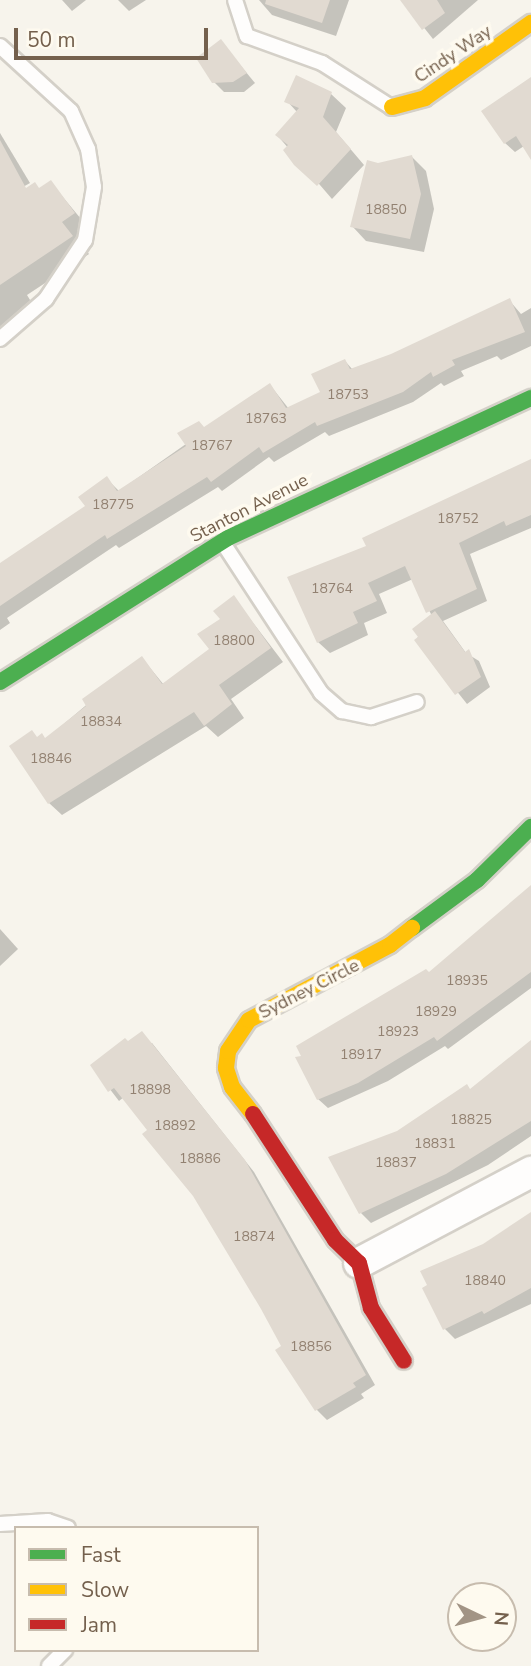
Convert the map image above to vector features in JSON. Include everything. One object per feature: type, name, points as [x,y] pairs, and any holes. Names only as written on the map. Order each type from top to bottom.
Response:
[{"type":"street","name":"Cindy Way","points":[[392,107],[425,98],[531,23]]},
{"type":"street","name":"Stanton Avenue","points":[[0,682],[222,542],[531,398]]},
{"type":"street","name":"Sydney Circle","points":[[359,1263],[335,1240],[265,1129],[232,1087],[226,1068],[228,1051],[249,1020],[390,945],[477,880],[531,827]]},
{"type":"street","points":[[404,1361],[371,1308],[359,1263],[531,1172]]},
{"type":"lane","points":[[235,0],[247,36],[322,62],[392,107]]},
{"type":"lane","points":[[0,46],[71,111],[88,149],[94,187],[85,240],[46,299],[0,339]]},
{"type":"lane","points":[[222,542],[321,693],[342,711],[371,718],[417,702]]},
{"type":"lane","points":[[0,1524],[48,1521],[62,1526]]},
{"type":"lane","points":[[49,1666],[63,1652]]},
{"type":"building","points":[[266,0],[330,0],[322,23],[265,4]]},
{"type":"building","points":[[400,0],[437,0],[445,13],[422,30]]},
{"type":"building","points":[[221,39],[247,73],[233,82],[212,83],[196,58]]},
{"type":"building","points":[[296,75],[332,92],[323,117],[351,149],[317,186],[294,165],[283,150],[288,145],[275,135],[299,108],[284,102]]},
{"type":"building","points":[[531,77],[531,160],[516,136],[504,144],[481,111]]},
{"type":"building","points":[[0,140],[26,188],[35,182],[39,188],[51,180],[75,213],[62,222],[73,236],[0,285]]},
{"type":"building","points":[[412,155],[421,194],[410,239],[350,227],[367,160],[378,163]]},
{"type":"building","points":[[510,298],[525,332],[452,360],[455,365],[433,377],[431,372],[403,392],[317,426],[315,422],[263,453],[259,447],[211,482],[207,477],[107,539],[105,535],[0,606],[0,563],[85,506],[78,497],[107,476],[117,491],[186,446],[177,433],[199,421],[204,427],[270,383],[286,408],[320,392],[311,374],[345,359],[350,369],[391,354]]},
{"type":"building","points":[[531,459],[531,515],[506,526],[504,521],[459,543],[477,589],[426,613],[405,566],[368,583],[377,601],[353,612],[358,623],[317,643],[287,577],[366,546],[362,538]]},
{"type":"building","points":[[234,595],[271,648],[219,685],[232,704],[204,726],[194,712],[48,804],[9,746],[32,730],[37,737],[42,733],[45,738],[86,706],[82,699],[142,656],[162,684],[209,649],[197,634],[220,619],[213,611]]},
{"type":"building","points":[[435,611],[465,652],[469,649],[481,677],[455,695],[414,640],[418,637],[412,629]]},
{"type":"building","points":[[531,885],[531,972],[437,1041],[434,1037],[358,1083],[317,1100],[295,1057],[301,1056],[296,1046],[426,969],[429,972]]},
{"type":"building","points":[[142,1031],[245,1160],[366,1375],[353,1383],[356,1387],[315,1411],[275,1350],[281,1346],[193,1196],[142,1134],[147,1130],[114,1088],[108,1092],[90,1065],[125,1038],[128,1041]]},
{"type":"building","points":[[531,1040],[531,1121],[446,1174],[359,1214],[328,1157],[397,1131],[467,1084],[470,1089]]},
{"type":"building","points":[[531,1212],[531,1288],[484,1314],[482,1311],[443,1330],[422,1288],[427,1285],[420,1271],[483,1244]]},
{"type":"traffic: fast","points":[[0,682],[228,538],[531,398]]},
{"type":"traffic: fast","points":[[412,928],[477,880],[531,827]]},
{"type":"traffic: slow","points":[[392,107],[425,98],[531,23]]},
{"type":"traffic: slow","points":[[253,1114],[232,1087],[226,1068],[228,1051],[249,1020],[390,945],[412,928]]},
{"type":"traffic: jam","points":[[253,1114],[335,1240],[359,1263],[371,1308],[404,1361]]}]
